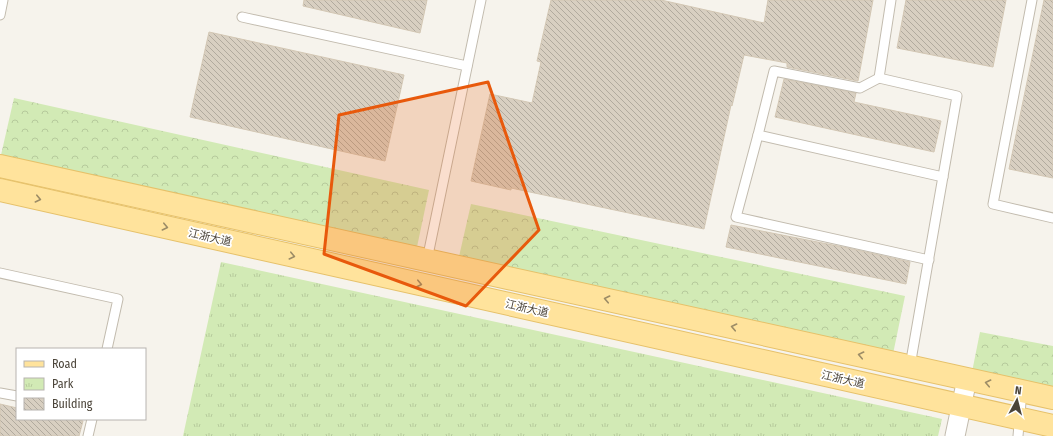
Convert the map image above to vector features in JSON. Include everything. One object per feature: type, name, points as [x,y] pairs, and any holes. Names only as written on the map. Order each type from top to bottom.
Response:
[{"type":"main road","points":[[0,166],[1053,398]]},
{"type":"main road","name":"江浙大道","points":[[0,190],[961,405],[1019,427],[1053,426]]},
{"type":"street","points":[[954,436],[967,379]]},
{"type":"lane","points":[[0,15],[3,0]]},
{"type":"lane","points":[[427,260],[481,0]]},
{"type":"lane","points":[[879,78],[891,0]]},
{"type":"lane","points":[[1032,0],[993,204],[1053,218]]},
{"type":"lane","points":[[242,17],[467,66]]},
{"type":"lane","points":[[910,366],[929,260],[957,96],[879,78],[860,88],[774,71],[736,217],[929,260]]},
{"type":"lane","points":[[758,135],[943,177]]},
{"type":"lane","points":[[0,273],[118,299],[107,348]]},
{"type":"lane","points":[[1019,427],[1022,391]]},
{"type":"lane","points":[[0,393],[16,396]]},
{"type":"lane","points":[[88,436],[92,420]]},
{"type":"highlighted area","points":[[488,82],[539,230],[466,306],[324,254],[339,115]]},
{"type":"green space","points":[[14,98],[429,190],[417,247],[1,155]]},
{"type":"green space","points":[[471,204],[905,296],[893,354],[458,261]]},
{"type":"green space","points":[[221,262],[942,419],[938,436],[183,436]]},
{"type":"green space","points":[[980,332],[1053,346],[1053,388],[972,372]]},
{"type":"building","points":[[304,0],[427,0],[420,33],[303,6]]},
{"type":"building","points":[[551,0],[661,0],[764,23],[768,0],[873,0],[858,81],[787,67],[787,63],[744,55],[732,106],[731,105],[704,229],[511,188],[511,190],[471,181],[490,94],[532,103],[541,62],[537,61]]},
{"type":"building","points":[[906,0],[1006,0],[993,67],[897,48]]},
{"type":"building","points":[[1044,0],[1053,0],[1053,178],[1009,169]]},
{"type":"building","points":[[209,32],[404,75],[385,161],[190,117]]},
{"type":"building","points":[[784,79],[856,93],[854,102],[941,121],[934,152],[775,117]]},
{"type":"building","points":[[731,225],[910,262],[906,284],[726,247]]},
{"type":"building","points":[[0,404],[16,408],[16,420],[83,421],[79,436],[0,436]]}]
